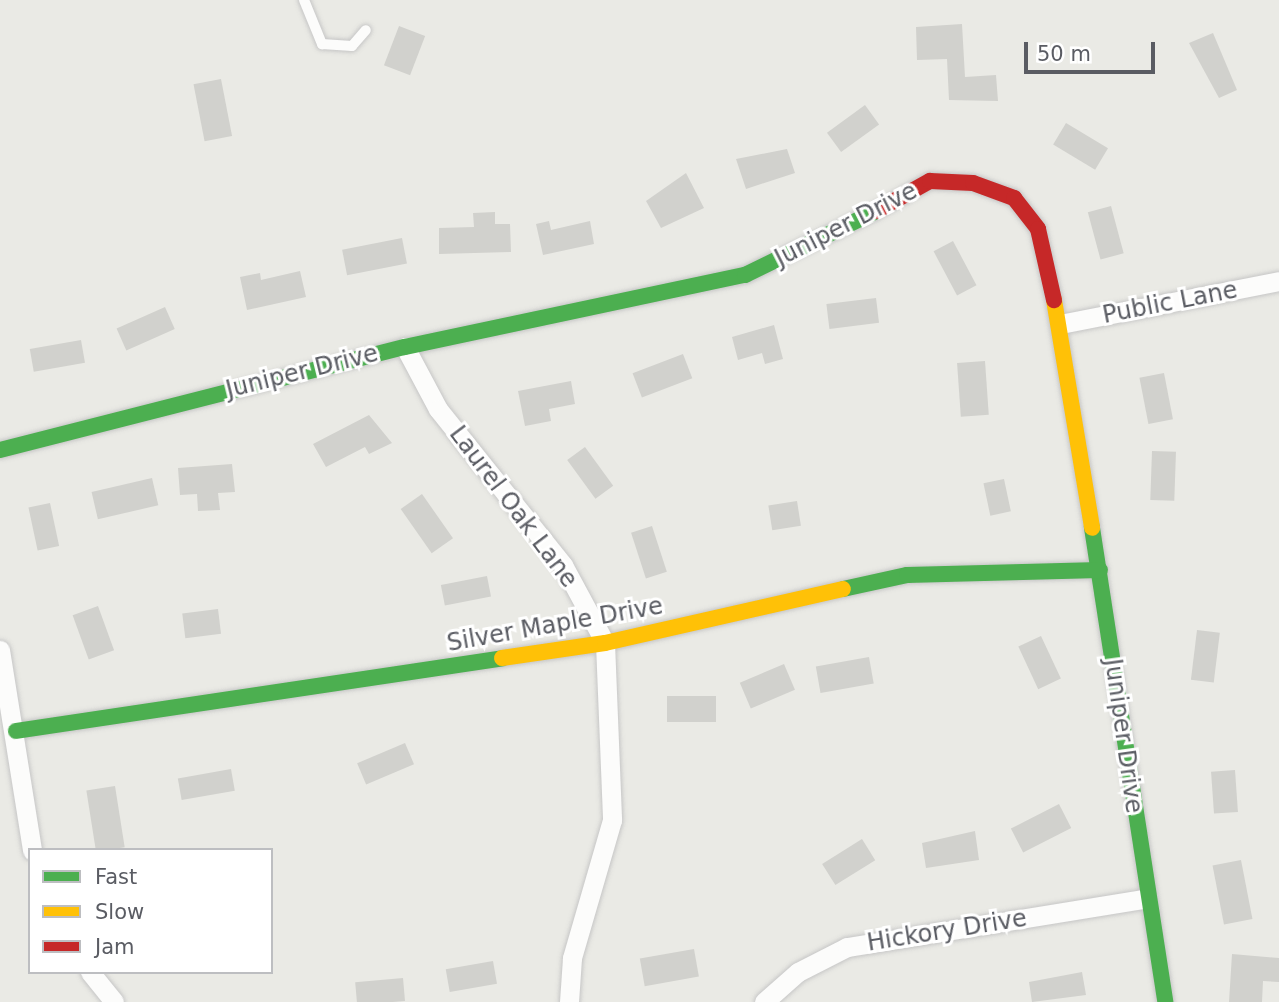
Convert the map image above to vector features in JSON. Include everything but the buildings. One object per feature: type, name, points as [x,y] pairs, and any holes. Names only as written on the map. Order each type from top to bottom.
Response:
[{"type":"street","name":"Juniper Drive","points":[[0,450],[405,347],[745,275],[825,240],[930,181],[973,183],[1014,198],[1038,229],[1060,324],[1100,570],[1145,899],[1165,1002]]},
{"type":"street","name":"Public Lane","points":[[1060,324],[1279,281]]},
{"type":"street","name":"Laurel Oak Lane","points":[[405,347],[438,409],[563,565],[605,643],[612,820],[572,958],[569,1002]]},
{"type":"street","name":"Silver Maple Drive","points":[[16,731],[605,643],[907,575],[1100,570]]},
{"type":"street","points":[[0,650],[16,731],[32,848]]},
{"type":"street","name":"Hickory Drive","points":[[764,1002],[797,972],[847,947],[1145,899]]},
{"type":"street","points":[[92,974],[114,1002]]},
{"type":"lane","points":[[304,0],[322,44],[352,46],[366,30]]},
{"type":"traffic: fast","points":[[0,450],[405,347],[745,275],[876,211]]},
{"type":"traffic: fast","points":[[1092,528],[1165,1002]]},
{"type":"traffic: fast","points":[[843,589],[907,575],[1100,570]]},
{"type":"traffic: fast","points":[[16,731],[502,658]]},
{"type":"traffic: slow","points":[[1054,300],[1092,528]]},
{"type":"traffic: slow","points":[[502,658],[605,643],[843,589]]},
{"type":"traffic: jam","points":[[876,211],[930,181],[973,183],[1014,198],[1038,229],[1054,300]]}]
